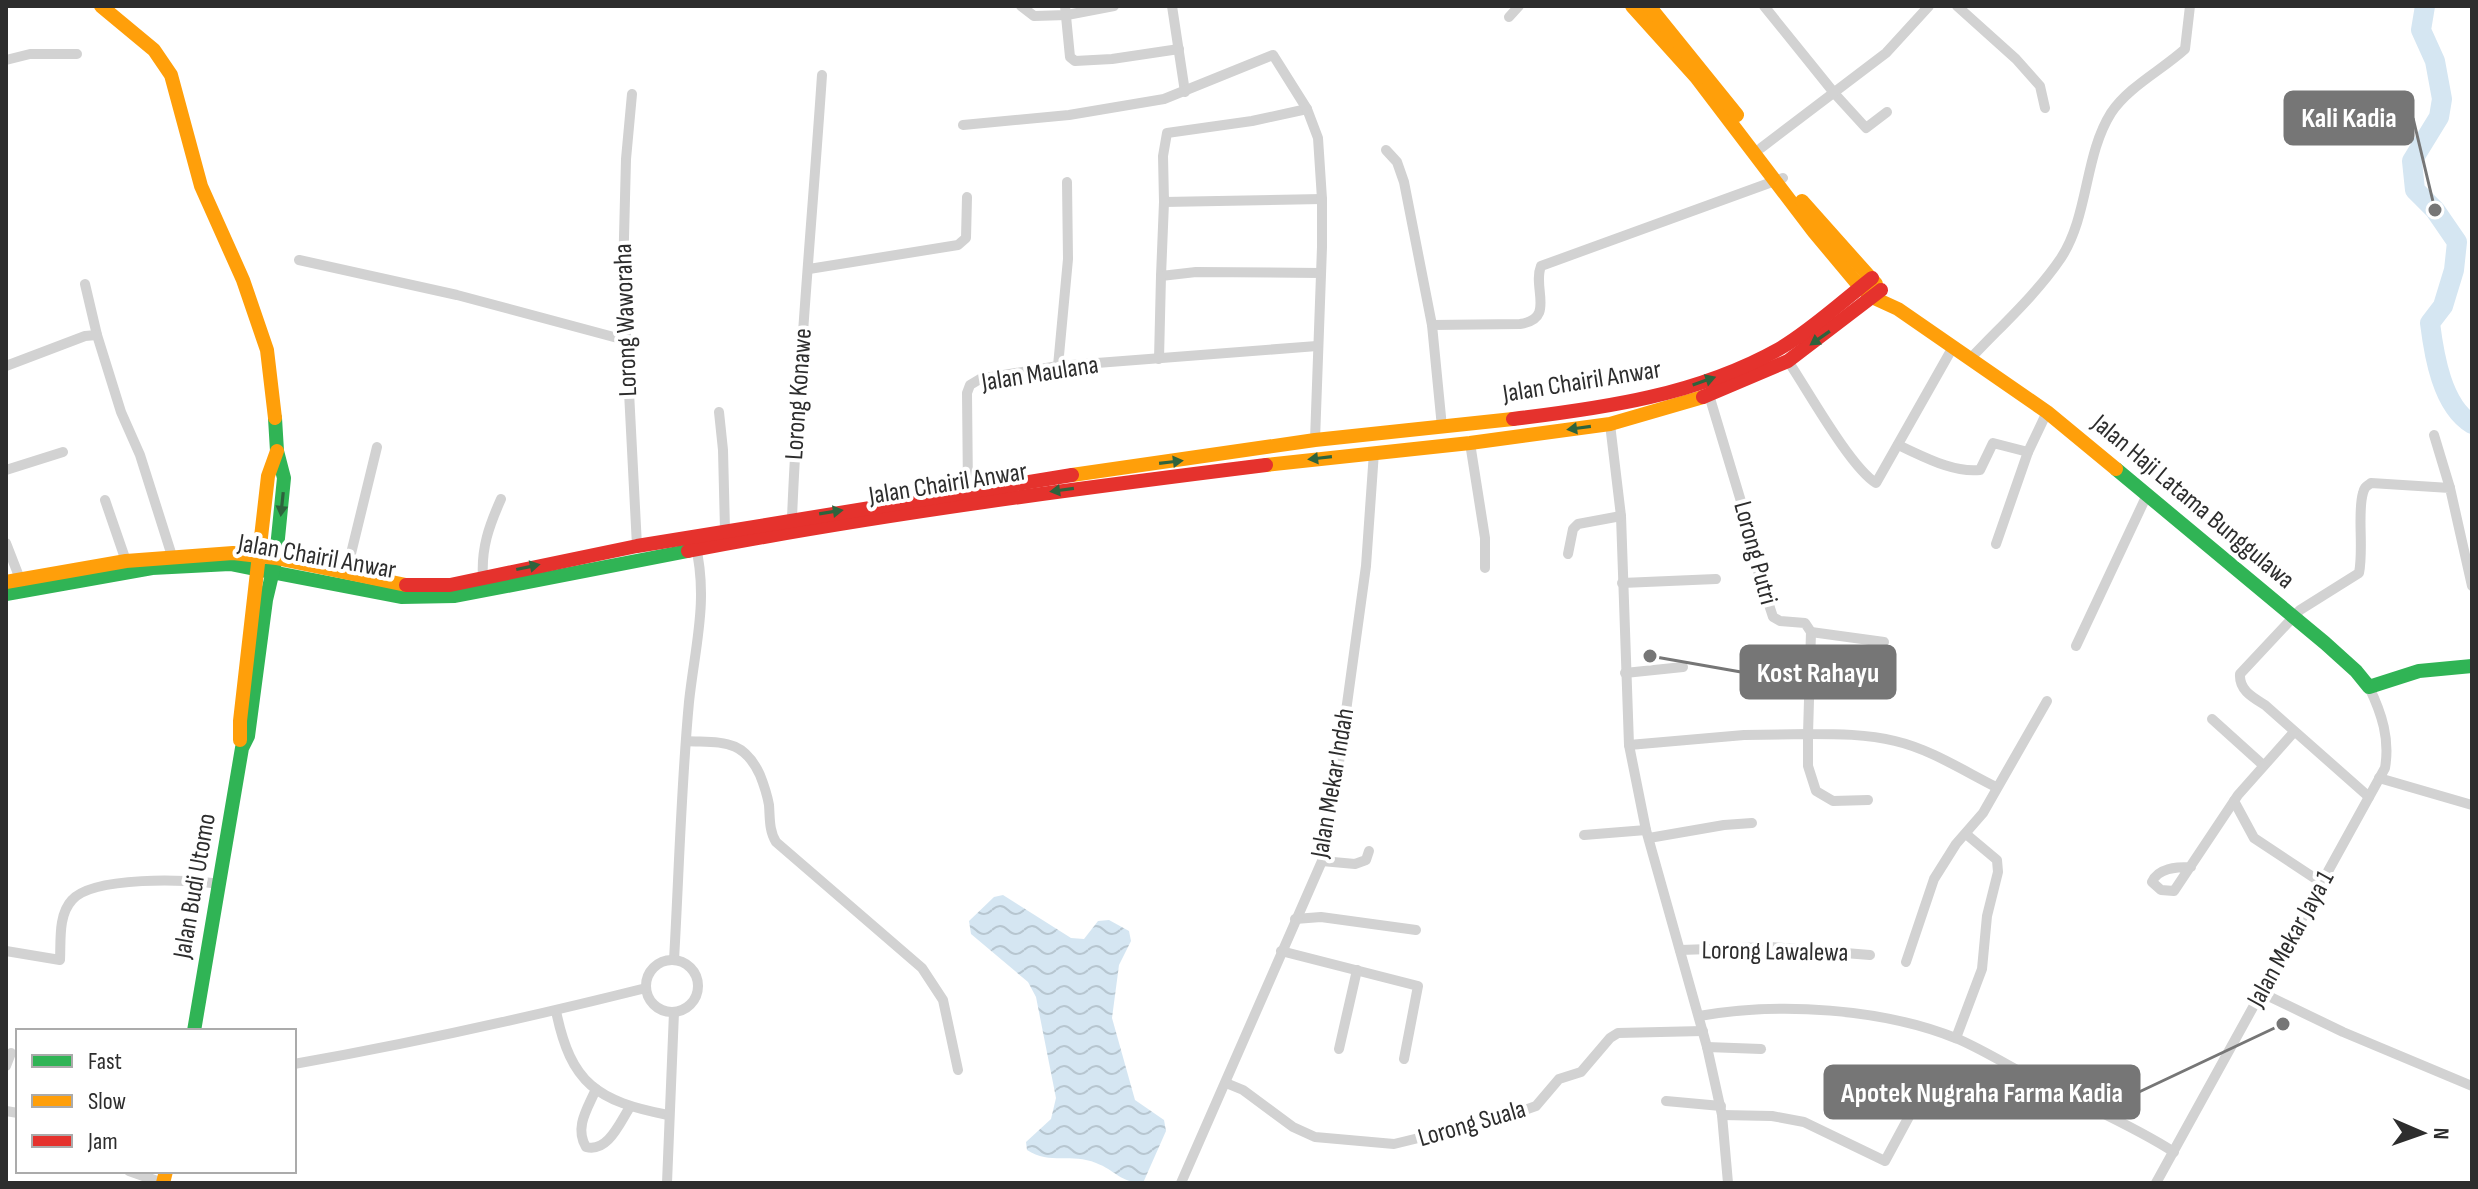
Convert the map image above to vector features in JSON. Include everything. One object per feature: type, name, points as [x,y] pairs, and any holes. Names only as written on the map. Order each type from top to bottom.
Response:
[{"type":"main road","points":[[101,6],[154,50],[171,75],[201,186],[259,323],[273,386],[277,451]]},
{"type":"main road","points":[[1632,6],[1696,77],[1878,294]]},
{"type":"main road","points":[[1649,6],[1707,75],[1780,179]]},
{"type":"main road","name":"Jalan Chairil Anwar","points":[[274,564],[363,591],[427,598],[455,596],[695,543],[725,530],[792,518],[1315,440],[1599,409],[1655,398],[1743,366],[1781,348],[1866,282]]},
{"type":"main road","name":"Jalan Haji Latama Bunggulawa","points":[[1878,294],[2047,412],[2294,617],[2356,671],[2369,687]]},
{"type":"main road","name":"Jalan Chairil Anwar","points":[[13,580],[126,561],[208,553],[415,587],[450,585],[637,546],[756,538],[1053,492],[1610,424],[1709,395],[1788,361],[1878,294]]},
{"type":"main road","points":[[1248,450],[1250,467]]},
{"type":"main road","name":"Jalan Budi Utomo","points":[[242,748],[240,721],[268,476],[277,451]]},
{"type":"main road","name":"Jalan Budi Utomo","points":[[194,1029],[242,748],[248,736],[266,600],[274,564],[284,478],[277,451]]},
{"type":"main road","name":"Jalan Chairil Anwar","points":[[6,594],[152,568],[258,562]]},
{"type":"main road","points":[[2369,687],[2388,678],[2414,672],[2472,666]]},
{"type":"street","points":[[1021,6],[1034,16],[1066,10],[1118,7]]},
{"type":"street","points":[[1172,6],[1185,92]]},
{"type":"street","points":[[1509,17],[1519,6]]},
{"type":"street","points":[[1764,6],[1866,128],[1887,112]]},
{"type":"street","points":[[1761,148],[1886,53],[1929,6]]},
{"type":"street","points":[[1957,6],[2040,86],[2045,108]]},
{"type":"street","points":[[1971,358],[2016,312],[2061,257],[2071,237],[2106,122],[2117,105],[2185,49],[2190,6]]},
{"type":"street","points":[[1066,10],[1070,57],[1075,61],[1179,49]]},
{"type":"street","points":[[6,60],[30,54],[77,54]]},
{"type":"street","points":[[963,125],[1069,115],[1164,99],[1273,55],[1307,109],[1318,138],[1322,199],[1315,440]]},
{"type":"street","name":"Lorong Konawe","points":[[792,518],[797,399],[822,75]]},
{"type":"street","name":"Lorong Waworaha","points":[[632,94],[624,228],[625,340],[637,546]]},
{"type":"street","points":[[1159,359],[1163,156],[1167,133],[1283,116],[1307,109]]},
{"type":"street","points":[[1386,150],[1397,162],[1404,182],[1432,325],[1442,427]]},
{"type":"street","points":[[1432,325],[1520,324],[1533,321],[1540,310],[1538,274],[1541,266],[1780,179]]},
{"type":"street","points":[[1058,366],[1068,259],[1067,182]]},
{"type":"street","points":[[809,269],[958,245],[966,238],[967,197]]},
{"type":"street","points":[[1164,202],[1322,199]]},
{"type":"street","points":[[299,260],[457,295],[625,340]]},
{"type":"street","points":[[1161,276],[1196,272],[1321,273]]},
{"type":"street","points":[[85,284],[121,412],[140,455],[172,556]]},
{"type":"street","points":[[6,366],[85,336],[97,335]]},
{"type":"street","name":"Jalan Maulana","points":[[968,491],[967,393],[970,385],[980,379],[1058,366],[1317,346]]},
{"type":"street","points":[[1788,361],[1850,455],[1877,482],[1953,347]]},
{"type":"street","name":"Lorong Putri","points":[[1709,395],[1771,612],[1777,620],[1805,623],[1811,632],[1884,642]]},
{"type":"street","points":[[719,412],[725,530]]},
{"type":"street","points":[[1996,544],[2028,452],[2047,412]]},
{"type":"street","points":[[1610,424],[1621,516],[1629,745],[1648,834],[1707,1047],[1721,1110],[1728,1183]]},
{"type":"street","points":[[2434,435],[2450,488],[2472,586]]},
{"type":"street","points":[[1470,443],[1485,538],[1485,568]]},
{"type":"street","points":[[1898,445],[1943,464],[1975,471],[1982,468],[1993,443],[2028,452]]},
{"type":"street","points":[[346,574],[377,447]]},
{"type":"street","points":[[6,470],[63,452]]},
{"type":"street","name":"Jalan Mekar Indah","points":[[1181,1183],[1322,861],[1366,566],[1374,452]]},
{"type":"street","points":[[2369,797],[2265,705],[2248,694],[2240,683],[2240,674],[2300,610],[2359,573],[2364,488],[2371,483],[2386,482],[2450,488]]},
{"type":"street","points":[[2076,646],[2146,497]]},
{"type":"street","points":[[483,578],[485,537],[501,499]]},
{"type":"street","points":[[105,500],[126,561]]},
{"type":"street","points":[[1568,554],[1573,529],[1578,524],[1621,516]]},
{"type":"street","points":[[6,543],[13,580]]},
{"type":"street","points":[[674,960],[686,741],[703,604],[695,543]]},
{"type":"street","points":[[1622,583],[1716,579]]},
{"type":"street","points":[[1811,632],[1808,766],[1816,791],[1833,801],[1868,800]]},
{"type":"street","points":[[1625,673],[1683,667]]},
{"type":"street","name":"Jalan Mekar Jaya 1","points":[[2156,1183],[2385,768],[2387,742],[2380,711],[2369,687]]},
{"type":"street","points":[[1906,962],[1934,879],[1956,844],[1983,813],[2047,701]]},
{"type":"street","points":[[2212,719],[2263,765]]},
{"type":"street","points":[[2191,867],[2234,801],[2294,732]]},
{"type":"street","points":[[1629,745],[1757,734],[1841,734],[1895,741],[1996,787]]},
{"type":"street","points":[[686,741],[729,744],[745,751],[765,788],[771,830],[776,842],[911,957],[934,985],[946,1010],[958,1070]]},
{"type":"street","points":[[2379,778],[2472,805]]},
{"type":"street","points":[[2234,801],[2254,838],[2322,883]]},
{"type":"street","points":[[1584,835],[1648,834],[1752,823]]},
{"type":"street","points":[[1956,1038],[1982,969],[1987,916],[1998,872],[1997,860],[1966,834]]},
{"type":"street","points":[[1322,861],[1359,864],[1366,860],[1369,851]]},
{"type":"street","points":[[6,951],[60,960],[62,922],[67,907],[74,897],[89,889],[162,880],[219,884]]},
{"type":"street","points":[[1295,919],[1321,917],[1416,930]]},
{"type":"street","name":"Lorong Lawalewa","points":[[1680,950],[1770,947],[1870,955]]},
{"type":"street","points":[[1281,951],[1418,986],[1404,1059]]},
{"type":"street","points":[[674,960],[691,969],[698,987],[694,999],[686,1008],[674,1012],[655,1006],[646,988],[651,971],[665,961],[674,960]]},
{"type":"street","points":[[1339,1049],[1357,970]]},
{"type":"street","points":[[296,1064],[394,1047],[646,988]]},
{"type":"street","points":[[2262,993],[2343,1032],[2472,1086]]},
{"type":"street","points":[[1699,1016],[1752,1009],[1819,1009],[1920,1026],[2002,1059],[2047,1086],[2126,1123],[2174,1152]]},
{"type":"street","points":[[556,1011],[562,1041],[570,1060],[584,1079],[630,1107],[668,1115]]},
{"type":"street","points":[[667,1183],[674,1012]]},
{"type":"street","name":"Lorong Suala","points":[[1226,1083],[1243,1090],[1293,1127],[1315,1137],[1394,1144],[1505,1117],[1536,1106],[1559,1079],[1581,1072],[1618,1033],[1703,1031]]},
{"type":"street","points":[[1707,1047],[1761,1049]]},
{"type":"street","points":[[6,1066],[11,1053]]},
{"type":"street","points":[[596,1089],[583,1118],[581,1136],[586,1147],[594,1149],[602,1146],[630,1107]]},
{"type":"street","points":[[1666,1101],[1804,1122],[1885,1161],[1912,1111],[1912,1105],[1903,1100]]},
{"type":"street","points":[[135,1173],[163,1183]]},
{"type":"water","points":[[1003,895],[1071,938],[1084,939],[1098,921],[1109,920],[1129,931],[1131,941],[1119,965],[1112,1018],[1135,1100],[1164,1120],[1166,1131],[1143,1183],[1123,1179],[1087,1160],[1044,1157],[1027,1150],[1026,1142],[1051,1119],[1056,1098],[1036,997],[1028,982],[971,934],[969,921],[994,897]]},
{"type":"waterway","points":[[2425,6],[2421,30],[2435,61],[2442,99],[2439,117],[2412,161],[2415,190],[2435,210],[2457,242],[2454,270],[2443,306],[2430,323],[2441,379],[2453,405],[2472,424]]},
{"type":"traffic: fast","points":[[194,1029],[242,748],[248,736],[266,600],[276,558],[284,478],[277,451],[275,418]]},
{"type":"traffic: fast","points":[[2116,469],[2325,643],[2369,687],[2419,671],[2472,666]]},
{"type":"traffic: fast","points":[[6,594],[152,568],[230,564],[401,597],[455,596],[688,551]]},
{"type":"traffic: slow","points":[[101,6],[154,50],[171,75],[201,186],[243,280],[267,350],[275,418]]},
{"type":"traffic: slow","points":[[1632,6],[1696,77],[1814,232],[1860,287],[1874,298],[1898,309],[2047,412],[2116,469]]},
{"type":"traffic: slow","points":[[1649,6],[1737,115]]},
{"type":"traffic: slow","points":[[1802,201],[1876,284]]},
{"type":"traffic: slow","points":[[1266,465],[1610,424],[1703,397]]},
{"type":"traffic: slow","points":[[1072,475],[1315,440],[1513,419]]},
{"type":"traffic: slow","points":[[240,740],[268,476],[277,451]]},
{"type":"traffic: slow","points":[[6,582],[126,561],[233,553],[276,558],[406,585]]},
{"type":"traffic: slow","points":[[163,1183],[166,1173]]},
{"type":"traffic: jam","points":[[1513,419],[1616,404],[1716,378],[1790,342],[1872,278]]},
{"type":"traffic: jam","points":[[1703,397],[1788,361],[1881,290]]},
{"type":"traffic: jam","points":[[688,551],[904,514],[1266,465]]},
{"type":"traffic: jam","points":[[406,585],[450,585],[637,546],[1072,475]]},
{"type":"place","name":"Kali Kadia","points":[[2435,210]]},
{"type":"place","name":"Kost Rahayu","points":[[1650,656]]},
{"type":"place","name":"Apotek Nugraha Farma Kadia","points":[[2283,1024]]}]
